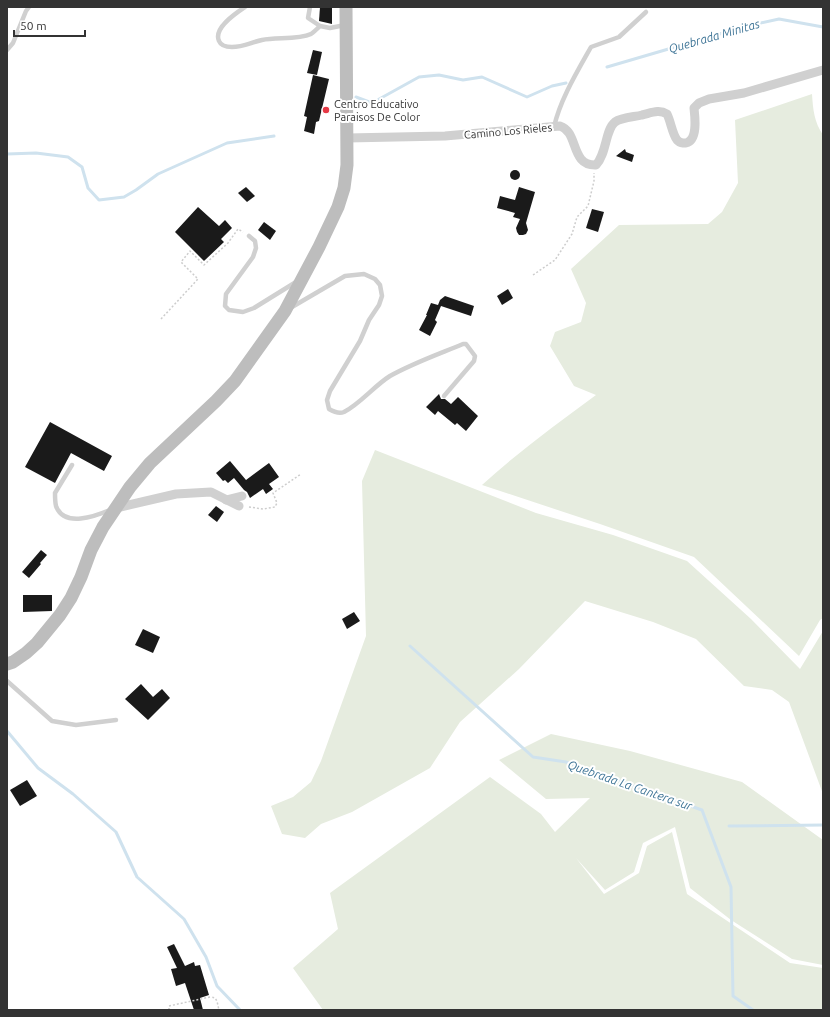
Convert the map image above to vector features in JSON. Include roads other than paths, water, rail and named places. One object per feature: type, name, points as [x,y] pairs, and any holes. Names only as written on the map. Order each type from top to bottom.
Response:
[{"type":"main road","points":[[7,664],[13,662],[26,653],[37,643],[60,615],[71,598],[91,550],[103,527],[130,487],[150,463],[216,401],[235,381],[285,311],[303,278],[340,200],[344,188],[348,165],[346,7]]},
{"type":"street","name":"Camino Los Rieles","points":[[347,138],[445,136],[560,126],[565,128],[582,161],[589,165],[596,165],[603,155],[610,128],[614,123],[620,120],[656,111],[663,111],[667,114],[676,139],[684,143],[689,141],[694,134],[694,108],[699,103],[709,99],[744,93],[823,70]]},
{"type":"street","points":[[116,508],[176,494],[211,492],[239,506]]},
{"type":"street","points":[[226,500],[242,496]]},
{"type":"lane","points":[[7,50],[13,43],[26,11],[30,7]]},
{"type":"lane","points":[[245,7],[220,28],[218,36],[223,45],[230,48],[244,46],[260,40],[296,37],[310,34],[320,26]]},
{"type":"lane","points":[[310,7],[308,18],[320,26],[330,28],[347,25]]},
{"type":"lane","points":[[554,127],[557,113],[591,47],[619,37],[646,12]]},
{"type":"lane","points":[[249,236],[255,241],[256,248],[253,257],[226,294],[225,306],[229,310],[243,312],[254,308],[303,278]]},
{"type":"lane","points":[[285,311],[345,276],[364,274],[371,276],[380,285],[382,296],[379,305],[369,320],[360,341],[330,391],[327,400],[330,409],[339,413],[344,412],[390,376],[416,363],[466,344],[474,356],[474,361],[444,396]]},
{"type":"lane","points":[[72,465],[54,493],[57,507],[63,515],[74,519],[88,518],[116,508]]},
{"type":"lane","points":[[7,681],[52,721],[76,725],[116,720]]},
{"type":"waterway","name":"Quebrada Minitas","points":[[607,67],[747,26],[779,19],[823,27]]},
{"type":"waterway","name":"Quebrada Minitas","points":[[356,97],[372,103],[419,77],[439,75],[463,80],[482,77],[527,97],[552,86],[566,83]]},
{"type":"waterway","name":"Quebrada Minitas","points":[[7,154],[36,153],[68,157],[82,167],[88,188],[99,200],[124,197],[158,174],[227,143],[274,136]]},
{"type":"waterway","name":"Quebrada La Cantera sur","points":[[410,646],[533,757],[566,762],[702,810],[731,887],[733,996],[753,1010]]},
{"type":"waterway","points":[[7,731],[38,768],[73,794],[116,832],[137,877],[184,919],[206,957],[217,986],[240,1010]]},
{"type":"waterway","points":[[729,826],[823,825]]},
{"type":"place","name":"Centro Educativo Paraisos De Color","points":[[326,110]]}]
